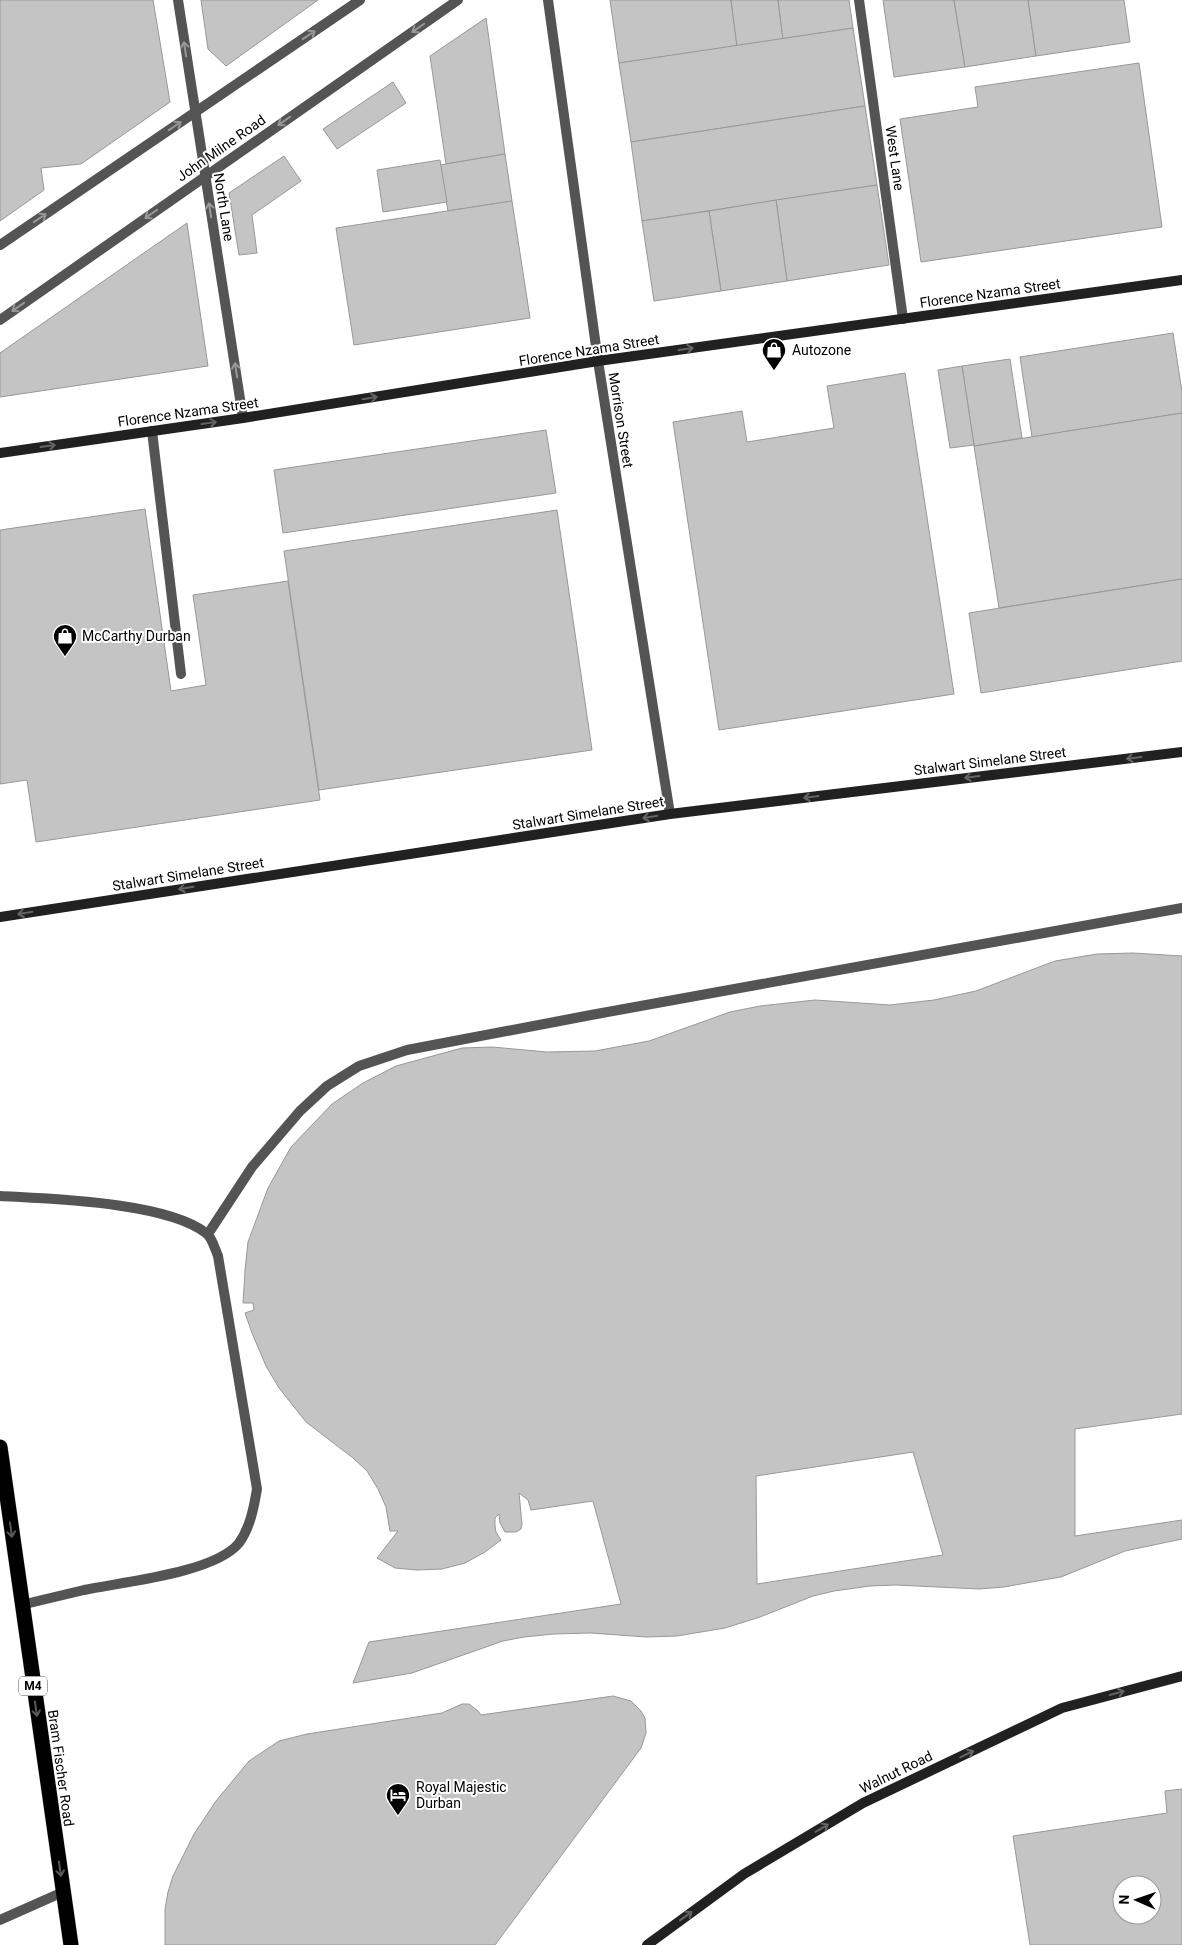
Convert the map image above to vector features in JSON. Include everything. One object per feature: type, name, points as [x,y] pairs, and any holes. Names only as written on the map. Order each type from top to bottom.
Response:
[{"type":"highway","name":"Bram Fischer Road","points":[[0,1447],[21,1605],[71,1945]]},
{"type":"highway","points":[[68,1924],[80,1945]]},
{"type":"street","name":"North Lane","points":[[178,0],[243,418]]},
{"type":"street","points":[[0,245],[360,0]]},
{"type":"street","name":"John Milne Road","points":[[0,320],[458,0]]},
{"type":"street","name":"Morrison Street","points":[[548,0],[598,361],[670,814]]},
{"type":"street","name":"West Lane","points":[[859,0],[903,319]]},
{"type":"street","name":"Florence Nzama Street","points":[[0,452],[243,418],[598,361],[1182,280]]},
{"type":"street","points":[[152,431],[181,674]]},
{"type":"street","name":"Stalwart Simelane Street","points":[[0,917],[670,814],[1182,752]]},
{"type":"street","points":[[208,1234],[252,1168],[300,1111],[327,1086],[359,1066],[397,1053],[591,1015],[1182,908]]},
{"type":"street","points":[[0,1196],[65,1200],[140,1209],[184,1220],[208,1234],[218,1256],[256,1489],[255,1503],[248,1526],[238,1543],[226,1553],[208,1562],[163,1576],[84,1590],[21,1605]]},
{"type":"street","name":"Walnut Road","points":[[646,1945],[744,1874],[863,1803],[1062,1708],[1182,1676]]},
{"type":"street","points":[[0,1920],[63,1892]]},
{"type":"building","points":[[0,0],[153,0],[170,102],[81,164],[41,168],[44,190],[0,221]]},
{"type":"building","points":[[201,0],[318,0],[226,66],[208,49]]},
{"type":"building","points":[[610,0],[731,0],[737,46],[619,63]]},
{"type":"building","points":[[731,0],[778,0],[783,39],[737,46]]},
{"type":"building","points":[[778,0],[849,0],[853,28],[783,39]]},
{"type":"building","points":[[883,0],[954,0],[965,67],[894,77]]},
{"type":"building","points":[[954,0],[1028,0],[1036,56],[965,67]]},
{"type":"building","points":[[1028,0],[1124,0],[1130,42],[1036,56]]},
{"type":"building","points":[[486,18],[505,154],[446,164],[430,56]]},
{"type":"building","points":[[853,28],[865,106],[631,142],[619,63]]},
{"type":"building","points":[[1139,63],[1162,227],[921,262],[900,119],[978,107],[975,87]]},
{"type":"building","points":[[393,82],[406,103],[337,149],[323,129]]},
{"type":"building","points":[[865,106],[877,185],[642,221],[631,142]]},
{"type":"building","points":[[505,154],[512,201],[448,211],[440,165]]},
{"type":"building","points":[[284,156],[301,181],[252,215],[257,253],[239,255],[229,193]]},
{"type":"building","points":[[440,160],[447,202],[383,212],[377,170]]},
{"type":"building","points":[[877,185],[889,265],[787,281],[776,200]]},
{"type":"building","points":[[776,200],[787,281],[721,291],[709,211]]},
{"type":"building","points":[[512,201],[530,318],[354,345],[336,228]]},
{"type":"building","points":[[709,211],[721,291],[654,301],[642,221]]},
{"type":"building","points":[[187,223],[208,366],[0,397],[0,353]]},
{"type":"building","points":[[1173,333],[1182,392],[1182,413],[1032,437],[1020,357]]},
{"type":"building","points":[[1010,359],[1022,438],[974,446],[962,366]]},
{"type":"building","points":[[962,366],[974,445],[950,448],[938,370]]},
{"type":"building","points":[[905,373],[954,694],[719,730],[673,422],[742,411],[747,442],[834,428],[827,386]]},
{"type":"building","points":[[1182,413],[1182,579],[999,608],[974,446]]},
{"type":"building","points":[[546,430],[556,493],[283,533],[274,470]]},
{"type":"building","points":[[145,509],[171,691],[206,685],[193,595],[288,581],[320,800],[36,842],[27,780],[0,784],[0,530]]},
{"type":"building","points":[[557,510],[592,750],[319,790],[284,551]]},
{"type":"building","points":[[1182,579],[1182,661],[981,693],[969,613]]},
{"type":"building","points":[[1133,953],[1182,956],[1182,1414],[1075,1429],[1075,1536],[1182,1520],[1182,1539],[1125,1551],[1061,1577],[1004,1587],[979,1589],[896,1585],[870,1586],[834,1591],[813,1596],[760,1617],[725,1628],[677,1636],[646,1637],[591,1633],[524,1637],[503,1641],[412,1673],[353,1683],[369,1642],[621,1604],[593,1501],[531,1510],[528,1500],[519,1493],[521,1529],[516,1532],[505,1532],[500,1523],[499,1514],[495,1518],[495,1526],[501,1540],[465,1563],[442,1569],[417,1570],[395,1568],[377,1558],[398,1531],[390,1531],[386,1507],[378,1489],[367,1471],[306,1422],[279,1388],[266,1366],[245,1313],[254,1310],[253,1303],[243,1303],[248,1242],[268,1188],[291,1147],[332,1104],[363,1083],[396,1066],[462,1048],[492,1047],[547,1052],[595,1051],[649,1041],[730,1012],[760,1006],[815,1000],[890,1005],[934,1000],[976,991],[1055,961],[1097,954]],"holes":[[[913,1452],[943,1555],[757,1584],[756,1476]]]},
{"type":"building","name":"Royal Majestic Durban","points":[[613,1696],[631,1701],[645,1718],[646,1733],[641,1748],[495,1945],[165,1945],[165,1909],[168,1892],[173,1876],[194,1834],[216,1801],[249,1761],[279,1741],[307,1734],[442,1713],[462,1704],[469,1704],[481,1715]]},
{"type":"building","points":[[1182,1789],[1182,1945],[1030,1945],[1013,1836],[1167,1813],[1165,1791]]},
{"type":"place","name":"Autozone","points":[[774,371]]},
{"type":"place","name":"McCarthy Durban","points":[[65,657]]},
{"type":"place","name":"Royal Majestic Durban","points":[[398,1816]]}]
